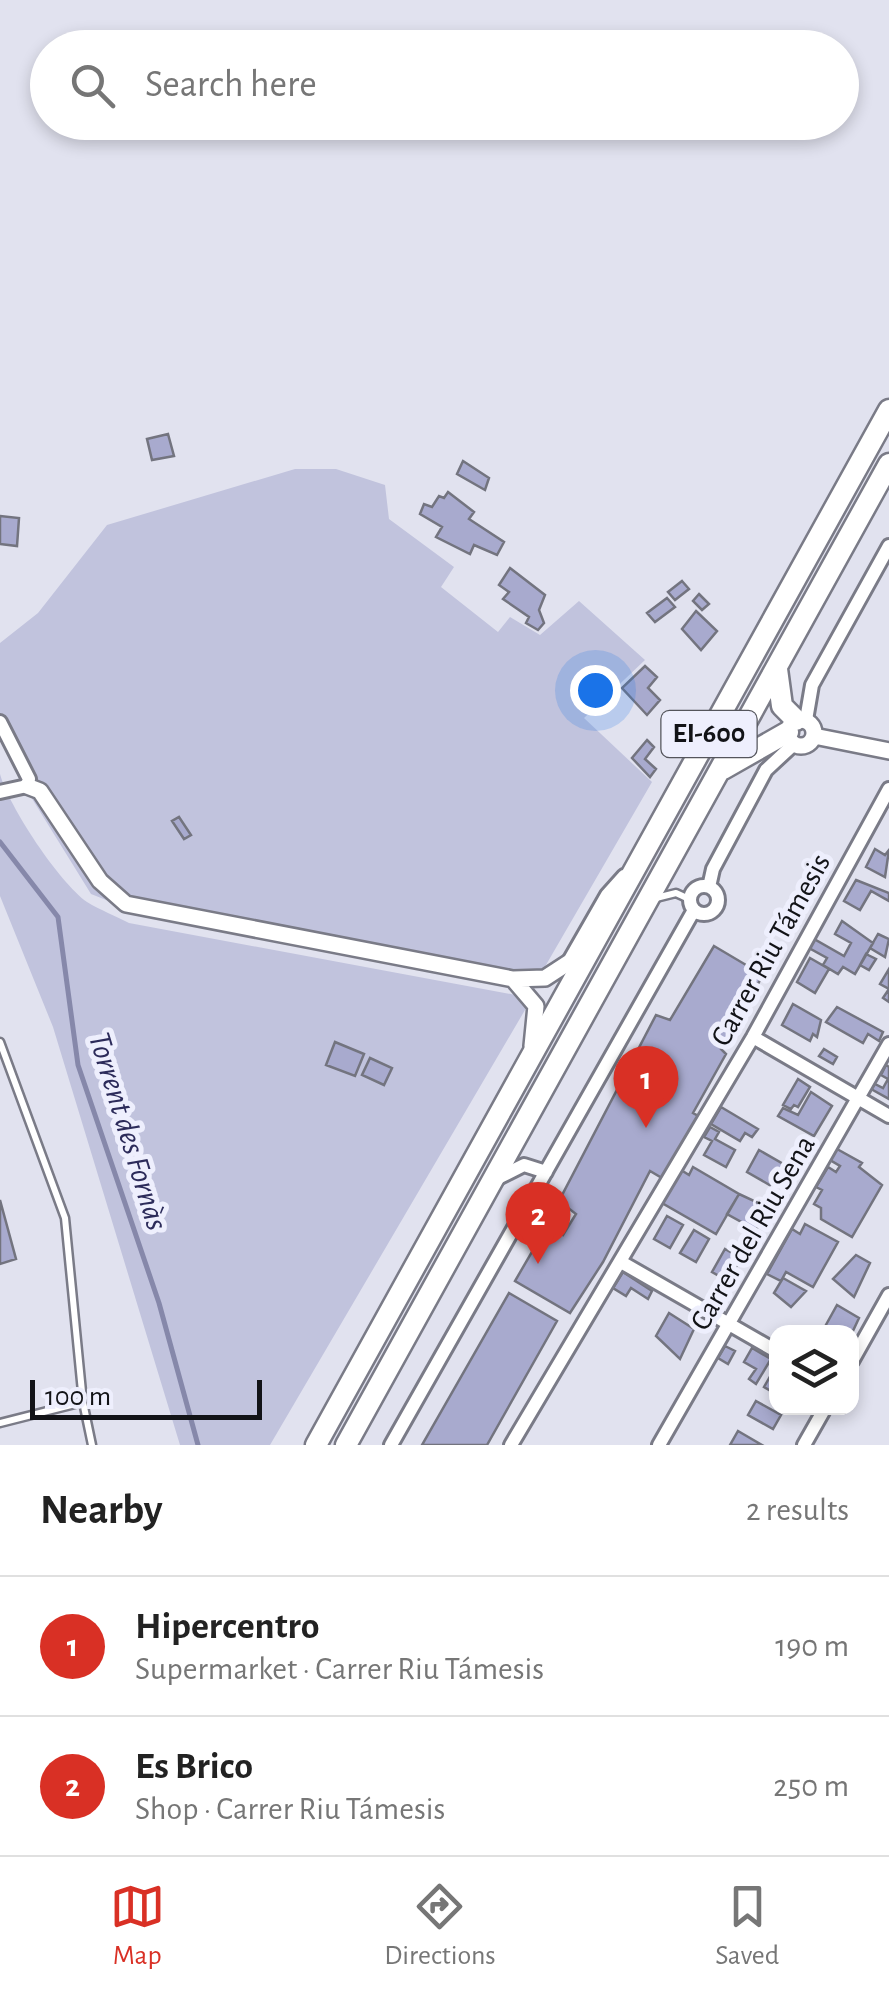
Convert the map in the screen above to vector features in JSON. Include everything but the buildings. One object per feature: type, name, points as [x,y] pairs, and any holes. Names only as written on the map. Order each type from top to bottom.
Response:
[{"type":"main road","name":"EI-600","points":[[316,1445],[889,410]]},
{"type":"main road","name":"EI-600","points":[[346,1445],[889,464]]},
{"type":"main road","points":[[718,773],[756,746],[796,729],[782,706],[777,667]]},
{"type":"street","points":[[709,887],[714,869],[766,770],[796,729],[812,685],[889,546]]},
{"type":"street","points":[[0,722],[28,772],[27,786]]},
{"type":"street","points":[[796,729],[806,745],[814,736],[889,751]]},
{"type":"street","points":[[3,791],[27,786],[40,791],[100,881],[126,904],[513,979],[545,978],[568,963],[607,895],[642,856]]},
{"type":"street","name":"Carrer Riu Támesis","points":[[511,1445],[622,1262],[889,788]]},
{"type":"street","points":[[391,1445],[546,1172],[692,905],[697,888],[709,887],[717,894],[715,908],[703,914],[692,905]]},
{"type":"street","points":[[513,979],[536,1006],[530,1058]]},
{"type":"street","points":[[752,1036],[889,1116]]},
{"type":"street","name":"Carrer del Riu Sena","points":[[659,1445],[889,1044]]},
{"type":"street","points":[[490,1184],[524,1165],[546,1172]]},
{"type":"street","points":[[622,1262],[769,1347]]},
{"type":"street","points":[[859,1348],[889,1294]]},
{"type":"street","points":[[804,1445],[821,1415]]},
{"type":"lane","points":[[646,902],[676,893],[692,905]]},
{"type":"lane","points":[[0,1042],[65,1218],[83,1402],[92,1445]]},
{"type":"lane","points":[[0,1423],[83,1402]]},
{"type":"shaded area","points":[[295,469],[336,469],[385,485],[389,519],[454,567],[441,587],[498,632],[510,617],[540,635],[579,601],[645,660],[584,718],[652,782],[539,977],[124,907],[91,894],[18,776],[0,718],[0,643],[38,613],[107,525]]},
{"type":"shaded area","points":[[0,774],[24,824],[63,878],[87,902],[129,923],[532,998],[270,1445],[180,1445],[53,1027],[0,896]]},
{"type":"waterway","name":"Torrent des Fornàs","points":[[0,842],[58,917],[78,1065],[159,1303],[198,1445]]},
{"type":"place","name":"Hipercentro","points":[[646,1128]]},
{"type":"place","name":"Es Brico","points":[[538,1264]]}]
